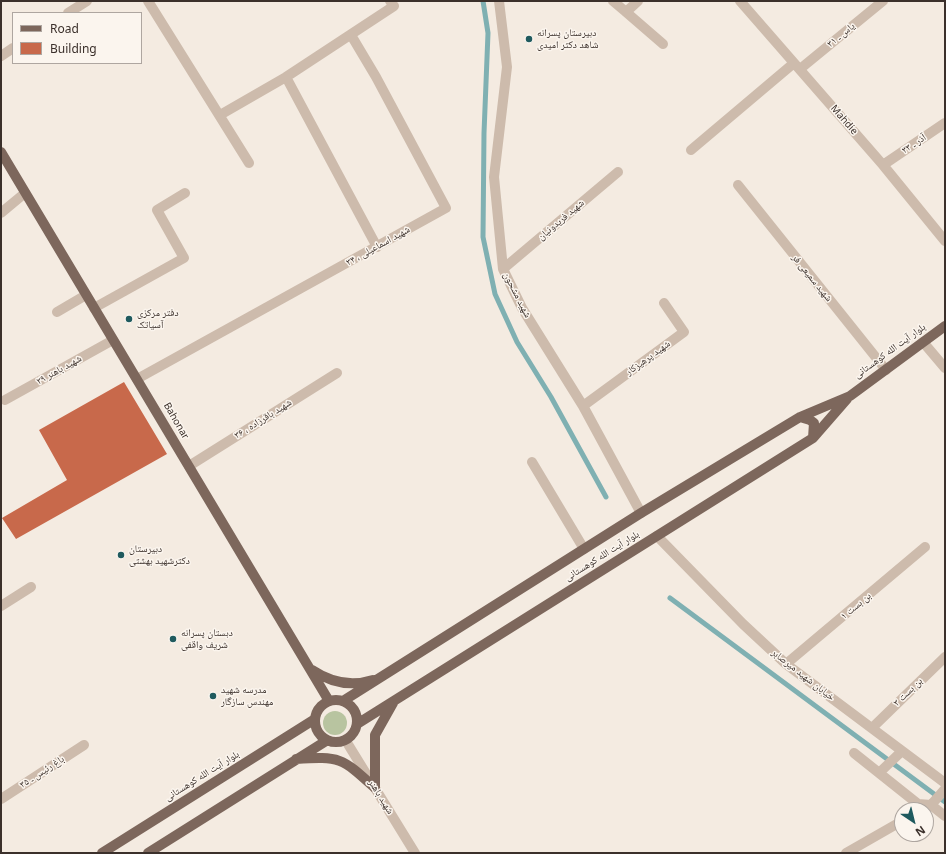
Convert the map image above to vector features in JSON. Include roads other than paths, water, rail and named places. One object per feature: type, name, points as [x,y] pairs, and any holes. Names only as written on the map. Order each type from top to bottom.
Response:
[{"type":"main road","name":"Bahonar","points":[[1,152],[329,701]]},
{"type":"main road","name":"بلوار آیت الله کوهستانی","points":[[357,724],[813,438],[850,396],[945,326]]},
{"type":"main road","name":"بلوار آیت الله کوهستانی","points":[[343,701],[584,549],[800,417],[850,396]]},
{"type":"main road","points":[[800,417],[814,423],[813,438]]},
{"type":"main road","points":[[309,668],[327,679],[348,683],[367,682],[380,678]]},
{"type":"main road","points":[[329,701],[343,701],[354,710],[357,724],[354,732],[346,741],[334,743],[326,741],[317,731],[315,718],[319,708],[329,701]]},
{"type":"main road","points":[[375,788],[375,735],[394,701]]},
{"type":"main road","name":"بلوار آیت الله کوهستانی","points":[[102,853],[315,718]]},
{"type":"main road","points":[[148,853],[326,741]]},
{"type":"main road","points":[[294,760],[325,757],[340,760],[350,765],[375,788]]},
{"type":"street","points":[[70,12],[87,1]]},
{"type":"street","points":[[148,1],[249,163]]},
{"type":"street","points":[[220,115],[286,77],[351,35],[394,6],[390,1]]},
{"type":"street","name":"شهید مشحون","points":[[499,1],[506,67],[494,177],[504,269],[522,308],[583,406],[642,513]]},
{"type":"street","points":[[613,1],[663,44]]},
{"type":"street","points":[[626,12],[638,1]]},
{"type":"street","name":"Mahdie","points":[[740,1],[883,165],[945,241]]},
{"type":"street","name":"یاس ـ ۳۱","points":[[691,150],[797,66],[883,1]]},
{"type":"street","name":"شهید اسماعیلی ، ۳۴","points":[[137,379],[446,208],[376,77],[351,35]]},
{"type":"street","points":[[1,56],[12,49]]},
{"type":"street","points":[[286,77],[377,247]]},
{"type":"street","name":"آذر ـ ۳۳","points":[[883,165],[945,123]]},
{"type":"street","name":"شهید فریدونیان","points":[[504,269],[618,172]]},
{"type":"street","name":"شهید سمیعی فر","points":[[738,185],[886,370]]},
{"type":"street","points":[[94,308],[184,258],[157,210],[185,193]]},
{"type":"street","points":[[1,213],[25,194]]},
{"type":"street","points":[[57,312],[86,295]]},
{"type":"street","name":"شهید پرهیزکار","points":[[583,406],[684,332],[664,303]]},
{"type":"street","name":"شهید باهنر ۲۹","points":[[5,400],[114,340]]},
{"type":"street","points":[[923,342],[945,368]]},
{"type":"street","name":"شهید باقرزاده ، ۳۶","points":[[188,466],[337,373]]},
{"type":"street","points":[[532,462],[584,549]]},
{"type":"street","name":"خیابان شهید میرصابر","points":[[657,536],[743,624],[786,664],[945,783]]},
{"type":"street","name":"بن بست ۱","points":[[786,664],[925,548]]},
{"type":"street","points":[[1,606],[31,587]]},
{"type":"street","name":"بن بست ۳","points":[[872,728],[945,657]]},
{"type":"street","name":"شهید باهنر","points":[[346,741],[415,853]]},
{"type":"street","name":"باغ رئیس ـ ۳۵","points":[[1,799],[84,745]]},
{"type":"street","points":[[879,773],[902,751]]},
{"type":"street","points":[[854,753],[915,802]]},
{"type":"street","points":[[933,802],[945,789]]},
{"type":"street","points":[[934,811],[945,816]]},
{"type":"street","points":[[846,853],[894,826]]},
{"type":"waterway","points":[[483,1],[488,33],[484,133],[483,237],[495,294],[517,342],[551,397],[606,497]]},
{"type":"waterway","points":[[670,598],[945,802]]},
{"type":"place","name":"دبیرستان پسرانه شاهد دکتر امیدی","points":[[529,39]]},
{"type":"place","name":"دفتر مرکزی آسیاتک","points":[[129,319]]},
{"type":"place","name":"دبیرستان دکترشهید بهشتی","points":[[121,555]]},
{"type":"place","name":"دبستان پسرانه شریف واقفی","points":[[173,639]]},
{"type":"place","name":"مدرسه شهید مهندس سازگار","points":[[213,696]]}]
